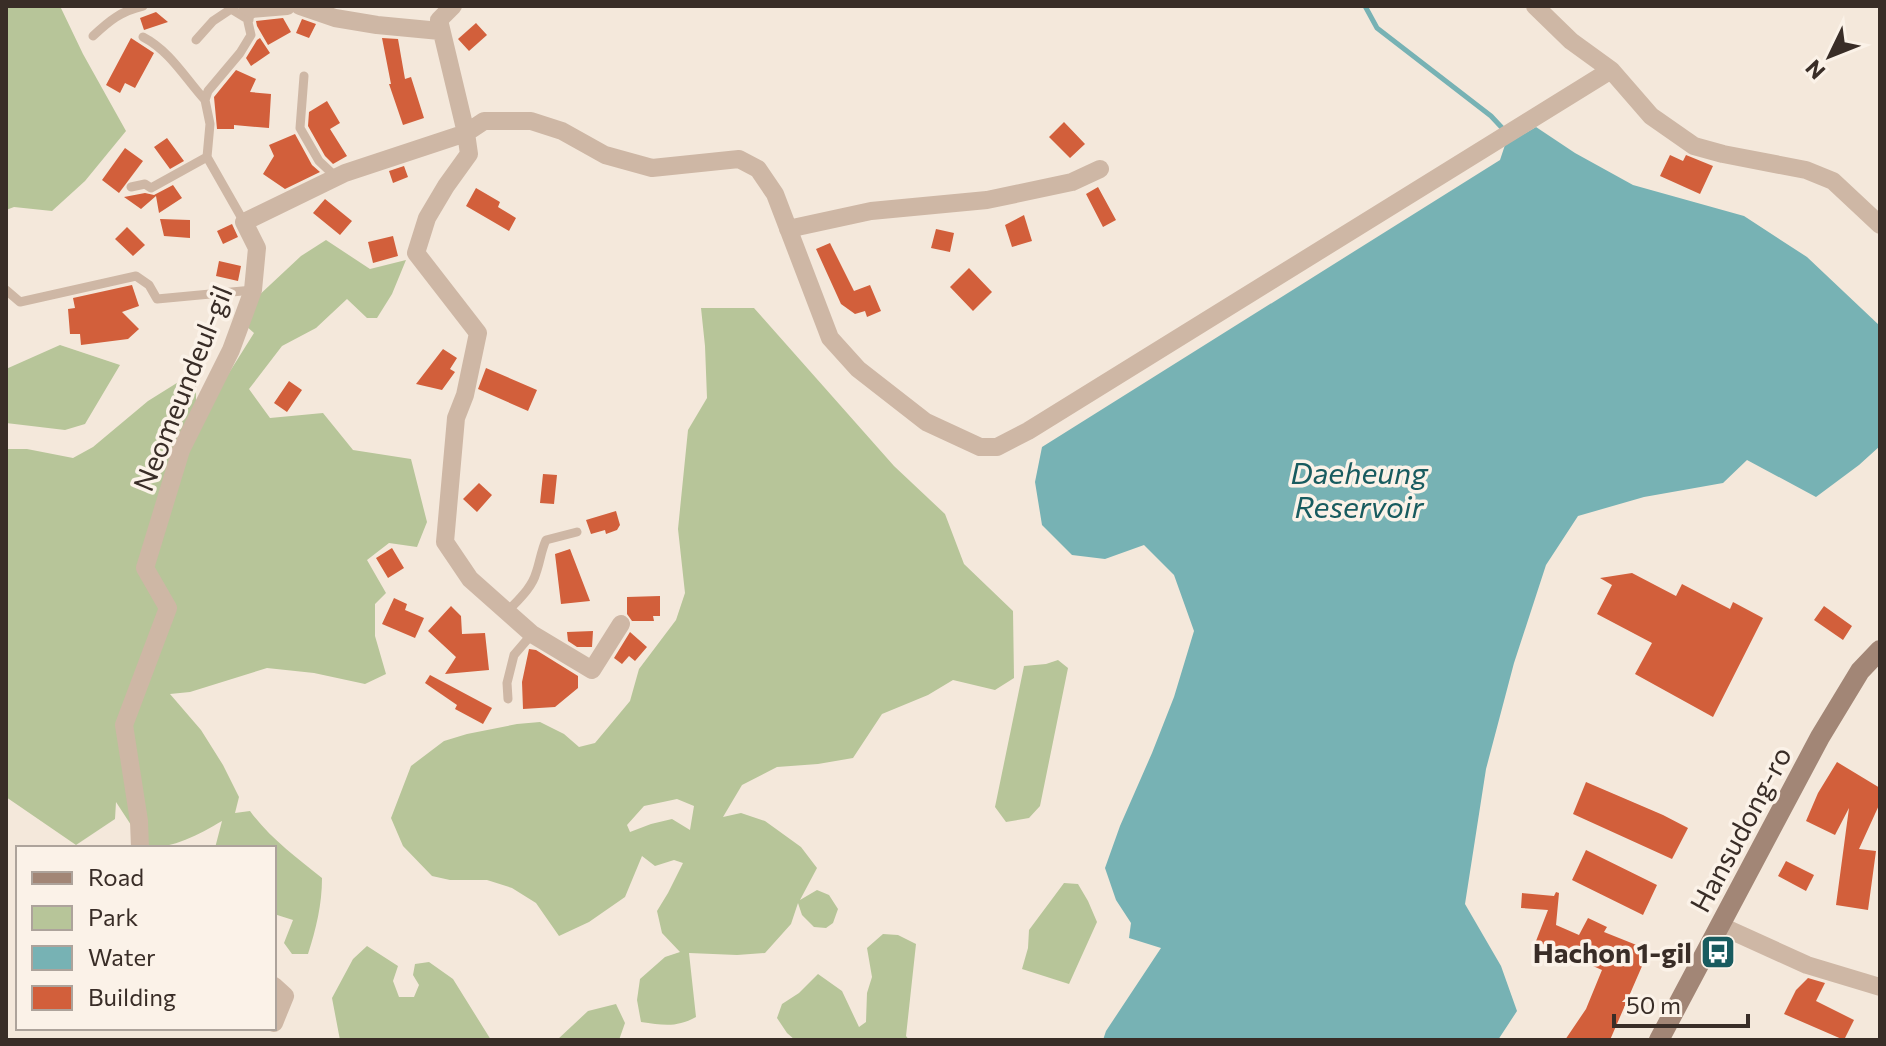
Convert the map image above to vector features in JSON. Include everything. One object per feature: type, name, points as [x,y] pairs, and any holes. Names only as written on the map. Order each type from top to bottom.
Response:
[{"type":"street","points":[[249,12],[287,6]]},
{"type":"street","points":[[300,6],[335,18],[440,31]]},
{"type":"street","points":[[453,6],[439,20],[440,31],[469,154],[427,218],[416,253],[478,333],[465,395],[456,418],[445,542],[470,579],[532,634],[592,670],[621,624]]},
{"type":"street","points":[[1535,6],[1571,41],[1611,70],[1651,116],[1694,146],[1806,170],[1833,181],[1880,225]]},
{"type":"street","points":[[244,222],[336,177],[466,133],[484,121],[531,121],[562,131],[605,155],[652,168],[739,159],[758,169],[775,194],[830,338],[858,369],[926,422],[980,447],[997,447],[1055,415],[1611,70]]},
{"type":"street","points":[[788,229],[871,211],[987,200],[1072,182],[1100,169]]},
{"type":"street","name":"Neomeundeul-gil","points":[[140,846],[124,725],[168,608],[145,568],[181,450],[231,350],[253,290],[257,248],[244,222]]},
{"type":"street","name":"Hansudong-ro","points":[[1659,1040],[1820,737],[1860,671],[1880,650]]},
{"type":"street","points":[[1721,926],[1807,965],[1880,987]]},
{"type":"street","points":[[276,988],[285,996],[276,1018]]},
{"type":"lane","points":[[93,36],[108,21],[125,11],[143,6]]},
{"type":"lane","points":[[196,40],[213,21],[231,9],[249,12],[251,35],[208,91],[205,100]]},
{"type":"lane","points":[[131,187],[145,184],[151,188],[207,157],[210,124],[205,100],[169,56],[143,37]]},
{"type":"lane","points":[[304,76],[300,128],[319,161],[336,177]]},
{"type":"lane","name":"Neomeundeul-gil","points":[[207,157],[244,222]]},
{"type":"lane","points":[[6,290],[20,302],[136,276],[149,285],[157,299],[253,290]]},
{"type":"lane","points":[[507,612],[536,574],[539,554],[546,540],[577,532]]},
{"type":"lane","points":[[508,699],[507,683],[514,655],[532,634]]},
{"type":"green space","points":[[6,6],[60,6],[126,131],[85,181],[52,211],[14,207],[6,210]]},
{"type":"green space","points":[[326,240],[370,269],[406,260],[392,294],[377,318],[367,318],[347,299],[316,328],[282,346],[249,389],[270,418],[323,413],[353,450],[411,459],[427,522],[417,547],[389,543],[367,560],[386,593],[375,604],[375,636],[386,674],[365,684],[314,673],[267,668],[190,692],[170,694],[201,730],[223,765],[239,797],[235,813],[250,811],[275,839],[322,878],[318,917],[308,954],[292,954],[284,943],[293,920],[276,915],[276,846],[216,846],[222,821],[176,843],[145,846],[116,802],[115,819],[76,845],[6,797],[6,449],[27,449],[73,458],[93,447],[148,401],[196,371],[196,403],[227,376],[254,333],[245,325],[255,299],[301,256]]},
{"type":"green space","points":[[701,308],[754,308],[894,466],[945,514],[964,564],[1013,611],[1014,678],[995,690],[953,680],[928,695],[882,714],[853,758],[777,767],[742,785],[723,817],[741,813],[765,821],[801,847],[817,868],[800,900],[817,890],[829,895],[838,909],[833,923],[826,928],[814,927],[802,915],[798,903],[791,924],[765,953],[689,953],[696,1017],[682,1023],[663,1025],[641,1022],[637,1000],[640,979],[665,957],[680,952],[662,933],[657,911],[683,863],[674,860],[655,866],[642,856],[625,897],[589,922],[559,936],[536,903],[512,888],[487,880],[450,880],[432,876],[403,846],[391,818],[411,766],[444,741],[517,724],[540,722],[564,734],[579,747],[595,743],[630,701],[639,669],[676,620],[685,593],[678,529],[688,430],[707,398]],"holes":[[[677,799],[694,806],[690,830],[672,819],[630,832],[627,825],[644,806]]]},
{"type":"green space","points":[[60,345],[120,365],[85,424],[65,430],[6,423],[6,369]]},
{"type":"green space","points":[[1058,660],[1068,668],[1040,806],[1029,818],[1006,822],[995,807],[1024,666]]},
{"type":"green space","points":[[1064,883],[1078,884],[1097,922],[1069,984],[1022,969],[1029,930]]},
{"type":"green space","points":[[883,934],[898,935],[916,944],[906,1036],[909,1040],[795,1040],[787,1033],[777,1018],[782,1004],[799,993],[818,974],[842,991],[859,1027],[866,1022],[867,993],[872,977],[867,948]]},
{"type":"green space","points":[[367,946],[398,966],[393,981],[399,997],[414,997],[419,985],[413,975],[415,964],[429,962],[453,979],[491,1040],[340,1040],[332,998],[353,959]]},
{"type":"green space","points":[[616,1004],[625,1023],[619,1040],[557,1040],[588,1011]]},
{"type":"water","name":"Daeheung Reservoir","points":[[1536,127],[1633,185],[1744,216],[1807,257],[1880,326],[1880,446],[1816,497],[1747,460],[1723,483],[1644,497],[1578,516],[1546,565],[1514,663],[1486,769],[1465,904],[1501,966],[1517,1011],[1498,1040],[1103,1040],[1161,948],[1129,938],[1131,923],[1116,900],[1105,868],[1174,697],[1194,631],[1174,575],[1144,545],[1105,559],[1072,555],[1042,525],[1035,482],[1042,447],[1500,160],[1505,145]]},
{"type":"building","points":[[156,12],[168,22],[144,30],[140,18]]},
{"type":"building","points":[[283,18],[291,32],[268,45],[256,21]]},
{"type":"building","points":[[302,19],[316,24],[309,38],[296,33]]},
{"type":"building","points":[[476,23],[487,35],[469,51],[458,39]]},
{"type":"building","points":[[131,38],[154,53],[135,88],[125,83],[120,93],[106,85]]},
{"type":"building","points":[[260,38],[270,53],[251,66],[246,58]]},
{"type":"building","points":[[382,38],[398,39],[405,79],[411,77],[424,118],[403,125],[389,84]]},
{"type":"building","points":[[236,70],[256,79],[250,92],[271,94],[269,128],[234,125],[234,129],[217,129],[214,97]]},
{"type":"building","points":[[327,101],[340,123],[330,129],[347,156],[333,164],[308,126],[309,112]]},
{"type":"building","points":[[1064,122],[1085,144],[1070,158],[1049,137]]},
{"type":"building","points":[[295,134],[312,165],[320,172],[285,189],[263,174],[274,156],[269,145]]},
{"type":"building","points":[[167,138],[184,161],[170,169],[154,147]]},
{"type":"building","points":[[125,148],[143,161],[119,193],[102,180]]},
{"type":"building","points":[[1670,155],[1683,161],[1686,155],[1713,166],[1700,194],[1660,176]]},
{"type":"building","points":[[404,166],[408,177],[393,183],[389,171]]},
{"type":"building","points":[[173,185],[182,198],[159,213],[156,196],[141,209],[124,197],[145,193],[154,195]]},
{"type":"building","points":[[1098,187],[1116,220],[1103,227],[1086,194]]},
{"type":"building","points":[[476,188],[500,202],[498,207],[516,218],[509,231],[466,206]]},
{"type":"building","points":[[325,199],[352,221],[340,235],[313,213]]},
{"type":"building","points":[[1024,215],[1032,241],[1012,247],[1005,225]]},
{"type":"building","points":[[160,219],[190,220],[190,238],[164,236]]},
{"type":"building","points":[[232,224],[238,237],[223,244],[217,231]]},
{"type":"building","points":[[127,227],[145,245],[133,256],[115,239]]},
{"type":"building","points":[[936,229],[954,233],[950,252],[931,248]]},
{"type":"building","points":[[393,236],[398,256],[373,263],[368,242]]},
{"type":"building","points":[[830,243],[854,291],[870,285],[881,311],[867,317],[865,311],[855,314],[841,304],[816,249]]},
{"type":"building","points":[[219,261],[241,266],[238,281],[216,276]]},
{"type":"building","points":[[969,268],[992,292],[973,311],[950,287]]},
{"type":"building","points":[[132,285],[139,306],[122,312],[139,329],[128,339],[81,345],[80,334],[70,334],[68,309],[75,308],[73,298]]},
{"type":"building","points":[[443,349],[457,358],[450,369],[455,372],[442,390],[416,384]]},
{"type":"building","points":[[486,368],[537,390],[528,411],[478,389]]},
{"type":"building","points":[[289,381],[302,390],[287,412],[274,403]]},
{"type":"building","points":[[543,474],[557,475],[554,504],[540,503]]},
{"type":"building","points":[[479,483],[492,495],[477,512],[463,499]]},
{"type":"building","points":[[616,511],[620,525],[617,530],[591,534],[586,520]]},
{"type":"building","points":[[392,548],[404,568],[388,578],[376,558]]},
{"type":"building","points":[[570,549],[590,601],[561,604],[555,554]]},
{"type":"building","points":[[1632,573],[1676,596],[1682,584],[1730,609],[1733,602],[1763,618],[1713,717],[1635,674],[1652,643],[1597,614],[1612,585],[1600,578]]},
{"type":"building","points":[[660,596],[660,616],[653,616],[654,621],[632,621],[627,614],[627,597]]},
{"type":"building","points":[[394,598],[407,604],[405,610],[424,618],[415,638],[382,624]]},
{"type":"building","points":[[451,606],[461,616],[462,634],[485,633],[489,670],[445,674],[456,657],[428,631]]},
{"type":"building","points":[[1824,606],[1852,626],[1843,640],[1814,620]]},
{"type":"building","points":[[593,631],[592,647],[577,647],[568,641],[567,632]]},
{"type":"building","points":[[630,632],[647,647],[635,661],[629,656],[622,664],[614,658]]},
{"type":"building","points":[[529,649],[536,650],[578,676],[578,688],[555,707],[523,709],[522,682]]},
{"type":"building","points":[[430,675],[492,708],[483,724],[455,709],[457,705],[425,683]]},
{"type":"building","points":[[1837,762],[1880,788],[1880,803],[1859,849],[1876,851],[1868,910],[1836,905],[1849,808],[1835,835],[1806,821],[1818,793]]},
{"type":"building","points":[[1586,782],[1688,828],[1672,859],[1573,814]]},
{"type":"building","points":[[1586,850],[1657,885],[1643,915],[1572,880]]},
{"type":"building","points":[[1786,861],[1814,875],[1806,891],[1778,876]]},
{"type":"building","points":[[1556,892],[1559,893],[1556,925],[1579,935],[1588,918],[1607,927],[1604,932],[1649,950],[1610,1040],[1565,1040],[1586,1009],[1602,970],[1536,941],[1548,910],[1521,908],[1522,893],[1554,896]]},
{"type":"building","points":[[1808,978],[1825,983],[1816,1001],[1854,1020],[1844,1040],[1784,1014],[1796,990]]},
{"type":"waterway","points":[[1365,6],[1377,28],[1491,116],[1505,131]]},
{"type":"place","name":"Hachon 1-gil","points":[[1718,952]]}]
